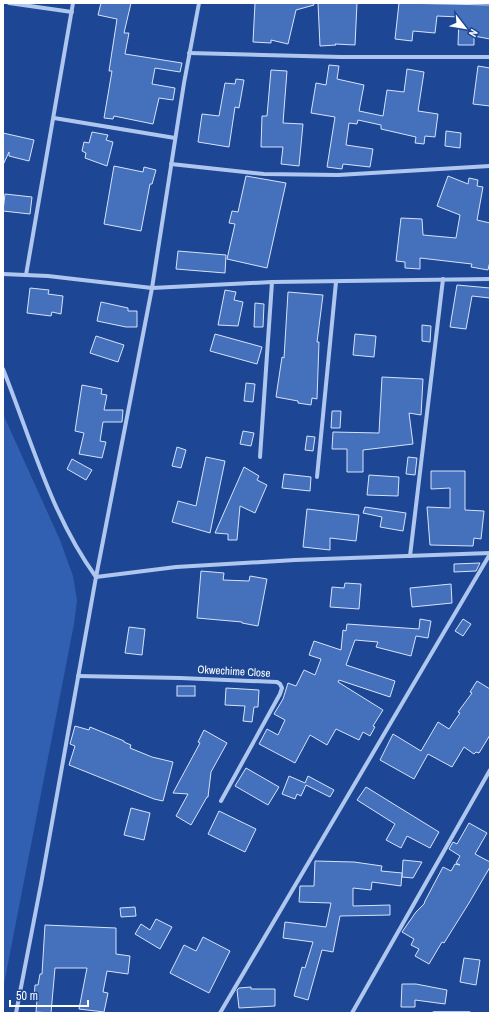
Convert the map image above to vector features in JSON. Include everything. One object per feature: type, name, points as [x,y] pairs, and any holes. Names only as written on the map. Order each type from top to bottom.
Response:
[{"type":"street","points":[[9,3],[72,12]]},
{"type":"street","points":[[26,275],[73,3]]},
{"type":"street","points":[[16,1013],[42,884],[96,577],[152,288],[199,3]]},
{"type":"street","points":[[190,54],[341,57],[490,57]]},
{"type":"street","points":[[54,118],[176,138]]},
{"type":"street","points":[[172,164],[264,174],[338,176],[490,166]]},
{"type":"street","points":[[3,274],[152,288],[272,282],[490,279]]},
{"type":"street","points":[[410,556],[444,279]]},
{"type":"street","points":[[260,457],[272,282]]},
{"type":"street","points":[[317,477],[336,282]]},
{"type":"street","points":[[3,369],[39,466],[79,554],[96,577]]},
{"type":"street","points":[[96,577],[176,567],[490,553]]},
{"type":"street","points":[[220,1013],[490,553]]},
{"type":"street","name":"Okwechime Close","points":[[78,676],[180,678],[277,682],[280,684],[282,688],[280,694],[221,801]]},
{"type":"street","points":[[352,1013],[490,770]]},
{"type":"street","points":[[434,1013],[468,1013]]},
{"type":"shaded area","points":[[3,414],[60,540],[73,576],[77,600],[74,624],[3,989]]},
{"type":"building","points":[[101,3],[131,3],[124,33],[129,33],[125,54],[182,63],[180,72],[155,68],[152,84],[175,88],[173,100],[159,98],[153,124],[114,116],[113,119],[104,118],[112,71],[109,71],[117,19],[98,15]]},
{"type":"building","points":[[255,3],[313,3],[314,5],[296,10],[288,44],[271,40],[271,43],[253,42]]},
{"type":"building","points":[[318,3],[357,3],[355,45],[335,44],[336,45],[320,46]]},
{"type":"building","points":[[399,3],[490,5],[490,39],[474,36],[474,45],[458,45],[459,17],[437,16],[435,33],[413,31],[412,41],[395,39]]},
{"type":"building","points":[[329,65],[339,66],[337,79],[364,85],[359,111],[383,116],[387,90],[404,92],[407,69],[424,72],[418,111],[438,114],[435,137],[425,136],[424,144],[415,143],[416,137],[381,129],[381,125],[358,120],[357,124],[349,123],[346,145],[373,149],[370,167],[343,164],[342,169],[327,167],[335,117],[311,113],[316,83],[326,85]]},
{"type":"building","points":[[478,66],[490,68],[490,106],[473,104]]},
{"type":"building","points":[[271,70],[287,71],[283,123],[303,124],[299,166],[281,164],[283,147],[261,147],[262,116],[267,116]]},
{"type":"building","points":[[236,79],[244,80],[239,108],[235,107],[229,147],[198,142],[202,114],[219,116],[225,83],[235,84]]},
{"type":"building","points":[[446,131],[461,133],[460,148],[445,146]]},
{"type":"building","points":[[92,132],[108,135],[106,140],[113,142],[107,166],[85,158],[86,153],[82,151],[84,142],[89,143]]},
{"type":"building","points":[[3,133],[34,140],[29,161],[9,156],[9,152],[3,165]]},
{"type":"building","points":[[114,166],[143,172],[144,167],[156,170],[152,184],[150,184],[141,231],[104,224]]},
{"type":"building","points":[[246,176],[286,183],[267,268],[227,259],[235,224],[229,223],[232,211],[238,212]]},
{"type":"building","points":[[448,176],[468,184],[469,178],[478,180],[477,186],[483,187],[477,220],[490,223],[490,261],[488,270],[471,267],[472,264],[420,258],[420,269],[405,268],[405,262],[396,261],[401,218],[422,219],[423,235],[456,238],[460,215],[437,206]]},
{"type":"building","points":[[5,194],[32,197],[30,214],[3,211]]},
{"type":"building","points":[[178,251],[226,255],[225,273],[176,269]]},
{"type":"building","points":[[457,285],[490,288],[490,298],[472,296],[466,329],[450,327]]},
{"type":"building","points":[[30,288],[49,290],[48,294],[63,296],[61,314],[52,312],[51,316],[27,313]]},
{"type":"building","points":[[225,290],[236,292],[234,300],[243,302],[238,326],[218,325]]},
{"type":"building","points":[[288,292],[323,295],[317,342],[319,342],[317,399],[312,398],[311,405],[276,397],[282,357],[284,358]]},
{"type":"building","points":[[101,302],[128,308],[128,311],[137,311],[137,327],[126,327],[97,321]]},
{"type":"building","points":[[255,303],[264,304],[263,327],[254,327]]},
{"type":"building","points":[[422,325],[431,326],[430,342],[422,341]]},
{"type":"building","points":[[215,334],[262,347],[257,364],[210,351]]},
{"type":"building","points":[[355,334],[376,336],[374,357],[353,355]]},
{"type":"building","points":[[96,336],[124,345],[118,362],[90,353]]},
{"type":"building","points":[[382,377],[423,379],[421,415],[409,413],[413,444],[363,450],[363,472],[347,472],[347,449],[332,449],[333,432],[379,433]]},
{"type":"building","points":[[246,383],[255,384],[253,402],[244,401]]},
{"type":"building","points":[[82,385],[102,389],[101,394],[107,395],[104,410],[123,410],[122,422],[103,422],[100,441],[106,442],[102,458],[79,454],[84,433],[75,431]]},
{"type":"building","points":[[332,411],[341,411],[340,428],[331,428]]},
{"type":"building","points":[[243,431],[254,433],[251,446],[240,444]]},
{"type":"building","points":[[307,436],[315,437],[313,451],[305,450]]},
{"type":"building","points":[[177,447],[186,450],[181,468],[172,466]]},
{"type":"building","points":[[206,457],[225,461],[210,533],[172,522],[178,501],[196,506]]},
{"type":"building","points":[[408,457],[417,458],[415,475],[406,474]]},
{"type":"building","points":[[72,459],[92,470],[86,480],[67,469]]},
{"type":"building","points":[[244,467],[259,476],[257,480],[267,485],[255,513],[240,506],[237,540],[228,540],[228,534],[215,533]]},
{"type":"building","points":[[431,471],[465,471],[465,510],[484,511],[481,539],[474,538],[473,546],[430,545],[427,507],[450,508],[450,488],[431,489]]},
{"type":"building","points":[[284,474],[311,477],[310,491],[282,488]]},
{"type":"building","points":[[369,475],[399,477],[398,496],[367,495]]},
{"type":"building","points":[[365,507],[406,513],[403,531],[380,527],[382,517],[363,513]]},
{"type":"building","points":[[307,509],[359,515],[356,541],[330,538],[330,550],[303,547]]},
{"type":"building","points":[[480,563],[476,571],[454,572],[454,564]]},
{"type":"building","points":[[201,571],[224,573],[223,580],[249,581],[250,576],[267,579],[258,626],[242,622],[197,618]]},
{"type":"building","points":[[345,583],[361,584],[359,609],[330,607],[332,587],[344,588]]},
{"type":"building","points":[[451,584],[452,603],[412,607],[410,588]]},
{"type":"building","points":[[420,619],[431,621],[428,638],[416,636],[411,656],[376,647],[378,642],[355,640],[346,665],[395,681],[390,697],[339,680],[338,682],[383,710],[373,726],[375,727],[370,736],[363,732],[359,740],[336,729],[327,745],[310,735],[295,763],[259,744],[267,729],[278,735],[285,720],[274,714],[283,699],[288,683],[296,686],[304,670],[315,675],[321,659],[309,655],[314,641],[341,650],[343,630],[346,631],[347,624],[419,629]]},
{"type":"building","points":[[463,619],[471,624],[463,636],[455,631]]},
{"type":"building","points":[[129,627],[145,629],[142,655],[125,653]]},
{"type":"building","points":[[477,681],[490,689],[490,735],[479,753],[476,752],[474,754],[464,747],[452,767],[428,754],[414,779],[380,760],[393,734],[421,751],[438,722],[449,729],[460,713],[458,712],[472,693],[470,692]]},
{"type":"building","points":[[177,686],[195,686],[195,696],[177,696]]},
{"type":"building","points":[[226,688],[259,690],[258,707],[254,707],[252,722],[243,721],[245,706],[225,705]]},
{"type":"building","points":[[75,726],[89,730],[90,727],[124,741],[131,745],[130,748],[152,757],[173,762],[163,801],[154,799],[69,765],[75,746],[70,744]]},
{"type":"building","points":[[204,730],[227,743],[211,772],[208,797],[191,825],[176,816],[188,794],[173,793],[200,743],[198,742]]},
{"type":"building","points":[[246,768],[279,787],[268,805],[235,786]]},
{"type":"building","points":[[289,776],[305,783],[308,776],[334,790],[330,797],[306,785],[301,796],[297,794],[295,799],[282,794]]},
{"type":"building","points":[[366,787],[439,832],[430,848],[407,836],[401,848],[386,840],[395,824],[357,800]]},
{"type":"building","points":[[131,808],[150,813],[144,840],[124,835]]},
{"type":"building","points":[[219,811],[256,829],[245,852],[208,834]]},
{"type":"building","points":[[469,823],[487,833],[475,854],[490,862],[490,867],[444,943],[442,942],[429,964],[415,956],[419,949],[411,945],[414,939],[402,932],[416,912],[424,904],[443,867],[451,871],[455,864],[460,865],[456,863],[460,856],[449,849],[453,842],[457,844]]},
{"type":"building","points":[[403,860],[422,862],[413,878],[402,877]]},
{"type":"building","points":[[315,861],[354,862],[382,866],[381,871],[402,873],[401,886],[372,882],[371,890],[353,888],[353,906],[390,905],[390,915],[340,916],[333,952],[322,950],[308,1000],[294,996],[302,967],[305,968],[313,942],[283,938],[285,922],[326,927],[331,903],[299,902],[300,886],[314,886]]},
{"type":"building","points":[[135,907],[136,916],[121,917],[120,908]]},
{"type":"building","points":[[156,919],[172,927],[160,949],[135,934],[141,924],[150,930]]},
{"type":"building","points":[[45,925],[116,928],[116,954],[130,956],[128,974],[107,971],[103,992],[108,993],[104,1012],[79,1009],[87,968],[55,968],[51,1013],[36,1012],[37,1000],[34,1000],[35,985],[38,985],[40,974],[42,974]]},
{"type":"building","points":[[203,937],[230,951],[209,993],[170,973],[184,945],[196,951]]},
{"type":"building","points":[[464,958],[480,960],[476,985],[460,982]]},
{"type":"building","points":[[402,984],[416,984],[447,990],[445,1004],[415,1000],[415,1007],[401,1007]]},
{"type":"building","points":[[251,987],[251,989],[275,989],[275,1006],[239,1008],[237,990],[239,988]]}]
